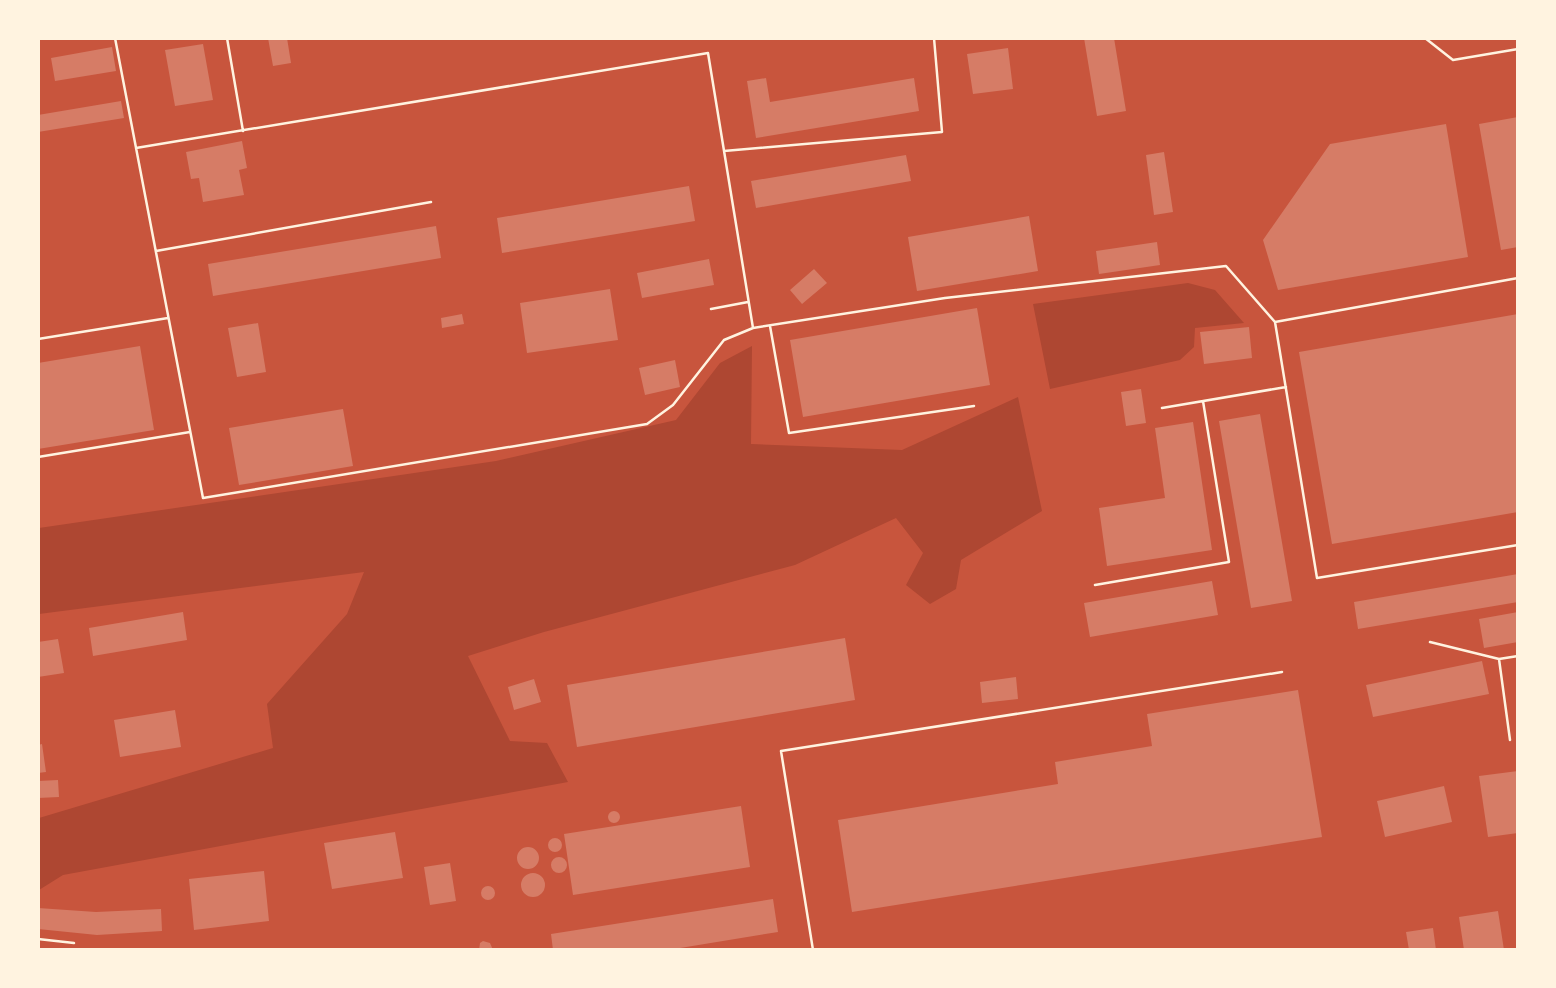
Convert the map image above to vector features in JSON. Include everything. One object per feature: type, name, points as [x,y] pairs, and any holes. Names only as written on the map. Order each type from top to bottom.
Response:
[{"type":"lane","points":[[115,38],[203,498],[647,424],[673,405],[724,340],[753,328],[945,298],[1226,265],[1275,322],[1317,579],[1517,545]]},
{"type":"lane","points":[[227,38],[243,131]]},
{"type":"lane","points":[[724,151],[942,132],[934,38]]},
{"type":"lane","points":[[1425,38],[1453,60],[1517,49]]},
{"type":"lane","points":[[136,148],[708,53],[753,328]]},
{"type":"lane","points":[[156,251],[430,202]]},
{"type":"lane","points":[[1275,322],[1517,278]]},
{"type":"lane","points":[[711,309],[748,302]]},
{"type":"lane","points":[[38,339],[168,318]]},
{"type":"lane","points":[[770,326],[789,433],[974,405]]},
{"type":"lane","points":[[1162,408],[1286,387]]},
{"type":"lane","points":[[1096,585],[1229,562],[1203,401]]},
{"type":"lane","points":[[38,457],[190,432]]},
{"type":"lane","points":[[1430,642],[1499,659],[1517,656]]},
{"type":"lane","points":[[1499,659],[1510,740]]},
{"type":"lane","points":[[813,950],[781,751],[1282,672]]},
{"type":"path","points":[[38,939],[74,943]]},
{"type":"shaded area","points":[[1188,283],[1215,290],[1244,323],[1195,328],[1194,347],[1180,360],[1050,389],[1033,304]]},
{"type":"shaded area","points":[[752,346],[751,444],[902,450],[1018,397],[1042,511],[961,560],[956,589],[930,604],[906,585],[923,553],[896,518],[795,565],[544,632],[468,656],[510,741],[547,743],[568,782],[63,875],[39,890],[39,818],[273,748],[267,704],[347,614],[364,572],[39,614],[39,528],[496,461],[676,420],[720,363]]},
{"type":"building","points":[[268,38],[287,38],[291,63],[273,66]]},
{"type":"building","points":[[1084,38],[1114,38],[1126,111],[1097,116]]},
{"type":"building","points":[[203,44],[213,100],[175,106],[165,50]]},
{"type":"building","points":[[112,47],[116,71],[55,81],[51,58]]},
{"type":"building","points":[[1008,48],[1013,89],[973,94],[967,54]]},
{"type":"building","points":[[766,78],[770,102],[914,78],[919,111],[756,138],[747,81]]},
{"type":"building","points":[[121,101],[124,118],[38,132],[38,115]]},
{"type":"building","points":[[1518,117],[1518,247],[1501,250],[1479,124]]},
{"type":"building","points":[[1446,124],[1468,257],[1278,290],[1263,240],[1330,144]]},
{"type":"building","points":[[242,141],[247,168],[239,170],[244,195],[203,202],[199,178],[191,179],[186,152]]},
{"type":"building","points":[[1164,152],[1173,212],[1154,215],[1146,155]]},
{"type":"building","points":[[906,155],[911,181],[756,208],[751,181]]},
{"type":"building","points":[[689,186],[695,221],[502,253],[497,218]]},
{"type":"building","points":[[1029,216],[1038,271],[917,291],[908,237]]},
{"type":"building","points":[[436,226],[441,258],[213,296],[208,264]]},
{"type":"building","points":[[1157,242],[1160,265],[1099,274],[1096,251]]},
{"type":"building","points":[[709,259],[714,285],[642,298],[637,273]]},
{"type":"building","points":[[814,269],[827,283],[802,304],[790,290]]},
{"type":"building","points":[[610,289],[618,340],[527,353],[520,303]]},
{"type":"building","points":[[977,308],[990,385],[803,417],[790,340]]},
{"type":"building","points":[[462,314],[464,324],[442,328],[441,318]]},
{"type":"building","points":[[1518,314],[1518,512],[1332,544],[1299,352]]},
{"type":"building","points":[[258,323],[266,372],[237,377],[228,328]]},
{"type":"building","points":[[1249,327],[1252,358],[1204,364],[1200,332]]},
{"type":"building","points":[[140,346],[154,430],[38,449],[38,363]]},
{"type":"building","points":[[675,360],[680,387],[645,395],[639,368]]},
{"type":"building","points":[[1141,389],[1146,423],[1126,426],[1121,392]]},
{"type":"building","points":[[343,409],[353,466],[239,485],[229,428]]},
{"type":"building","points":[[1260,414],[1292,601],[1251,608],[1219,421]]},
{"type":"building","points":[[1193,422],[1212,550],[1107,566],[1099,508],[1165,498],[1155,428]]},
{"type":"building","points":[[1518,574],[1518,602],[1358,629],[1354,602]]},
{"type":"building","points":[[1212,581],[1218,615],[1090,637],[1084,603]]},
{"type":"building","points":[[183,612],[187,640],[93,656],[89,628]]},
{"type":"building","points":[[1518,612],[1518,642],[1484,648],[1479,619]]},
{"type":"building","points":[[845,638],[855,700],[577,747],[567,685]]},
{"type":"building","points":[[58,639],[64,673],[38,677],[38,642]]},
{"type":"building","points":[[1482,661],[1489,694],[1373,717],[1366,685]]},
{"type":"building","points":[[1016,677],[1018,699],[982,703],[980,682]]},
{"type":"building","points":[[534,679],[541,702],[514,710],[508,687]]},
{"type":"building","points":[[1298,690],[1322,837],[852,912],[838,820],[1058,784],[1055,762],[1152,746],[1147,714]]},
{"type":"building","points":[[175,710],[181,747],[120,757],[114,720]]},
{"type":"building","points":[[42,744],[46,772],[38,773],[38,745]]},
{"type":"building","points":[[1518,771],[1518,833],[1488,837],[1479,776]]},
{"type":"building","points":[[58,780],[59,797],[38,798],[38,781]]},
{"type":"building","points":[[1444,786],[1452,822],[1385,837],[1377,801]]},
{"type":"building","points":[[741,806],[750,867],[573,895],[564,834]]},
{"type":"building","points":[[614,811],[620,817],[614,823],[608,817]]},
{"type":"building","points":[[395,832],[403,878],[332,889],[324,843]]},
{"type":"building","points":[[552,838],[558,838],[562,845],[558,852],[552,852],[548,848],[548,842]]},
{"type":"building","points":[[528,847],[538,854],[539,858],[532,868],[528,869],[518,862],[517,858],[524,848]]},
{"type":"building","points":[[559,857],[565,859],[565,871],[559,873],[553,871],[551,865],[553,859]]},
{"type":"building","points":[[450,863],[456,901],[430,905],[424,867]]},
{"type":"building","points":[[264,871],[269,921],[194,930],[189,879]]},
{"type":"building","points":[[533,873],[541,877],[545,885],[541,893],[533,897],[525,893],[521,885],[525,877]]},
{"type":"building","points":[[485,886],[491,886],[495,893],[491,900],[485,900],[481,896],[481,890]]},
{"type":"building","points":[[773,899],[778,932],[668,950],[553,950],[551,934]]},
{"type":"building","points":[[38,908],[96,912],[161,909],[162,931],[97,935],[38,929]]},
{"type":"building","points":[[1498,911],[1504,950],[1464,950],[1459,917]]},
{"type":"building","points":[[1433,928],[1436,950],[1409,950],[1406,932]]},
{"type":"building","points":[[483,941],[490,943],[493,950],[479,950]]}]
